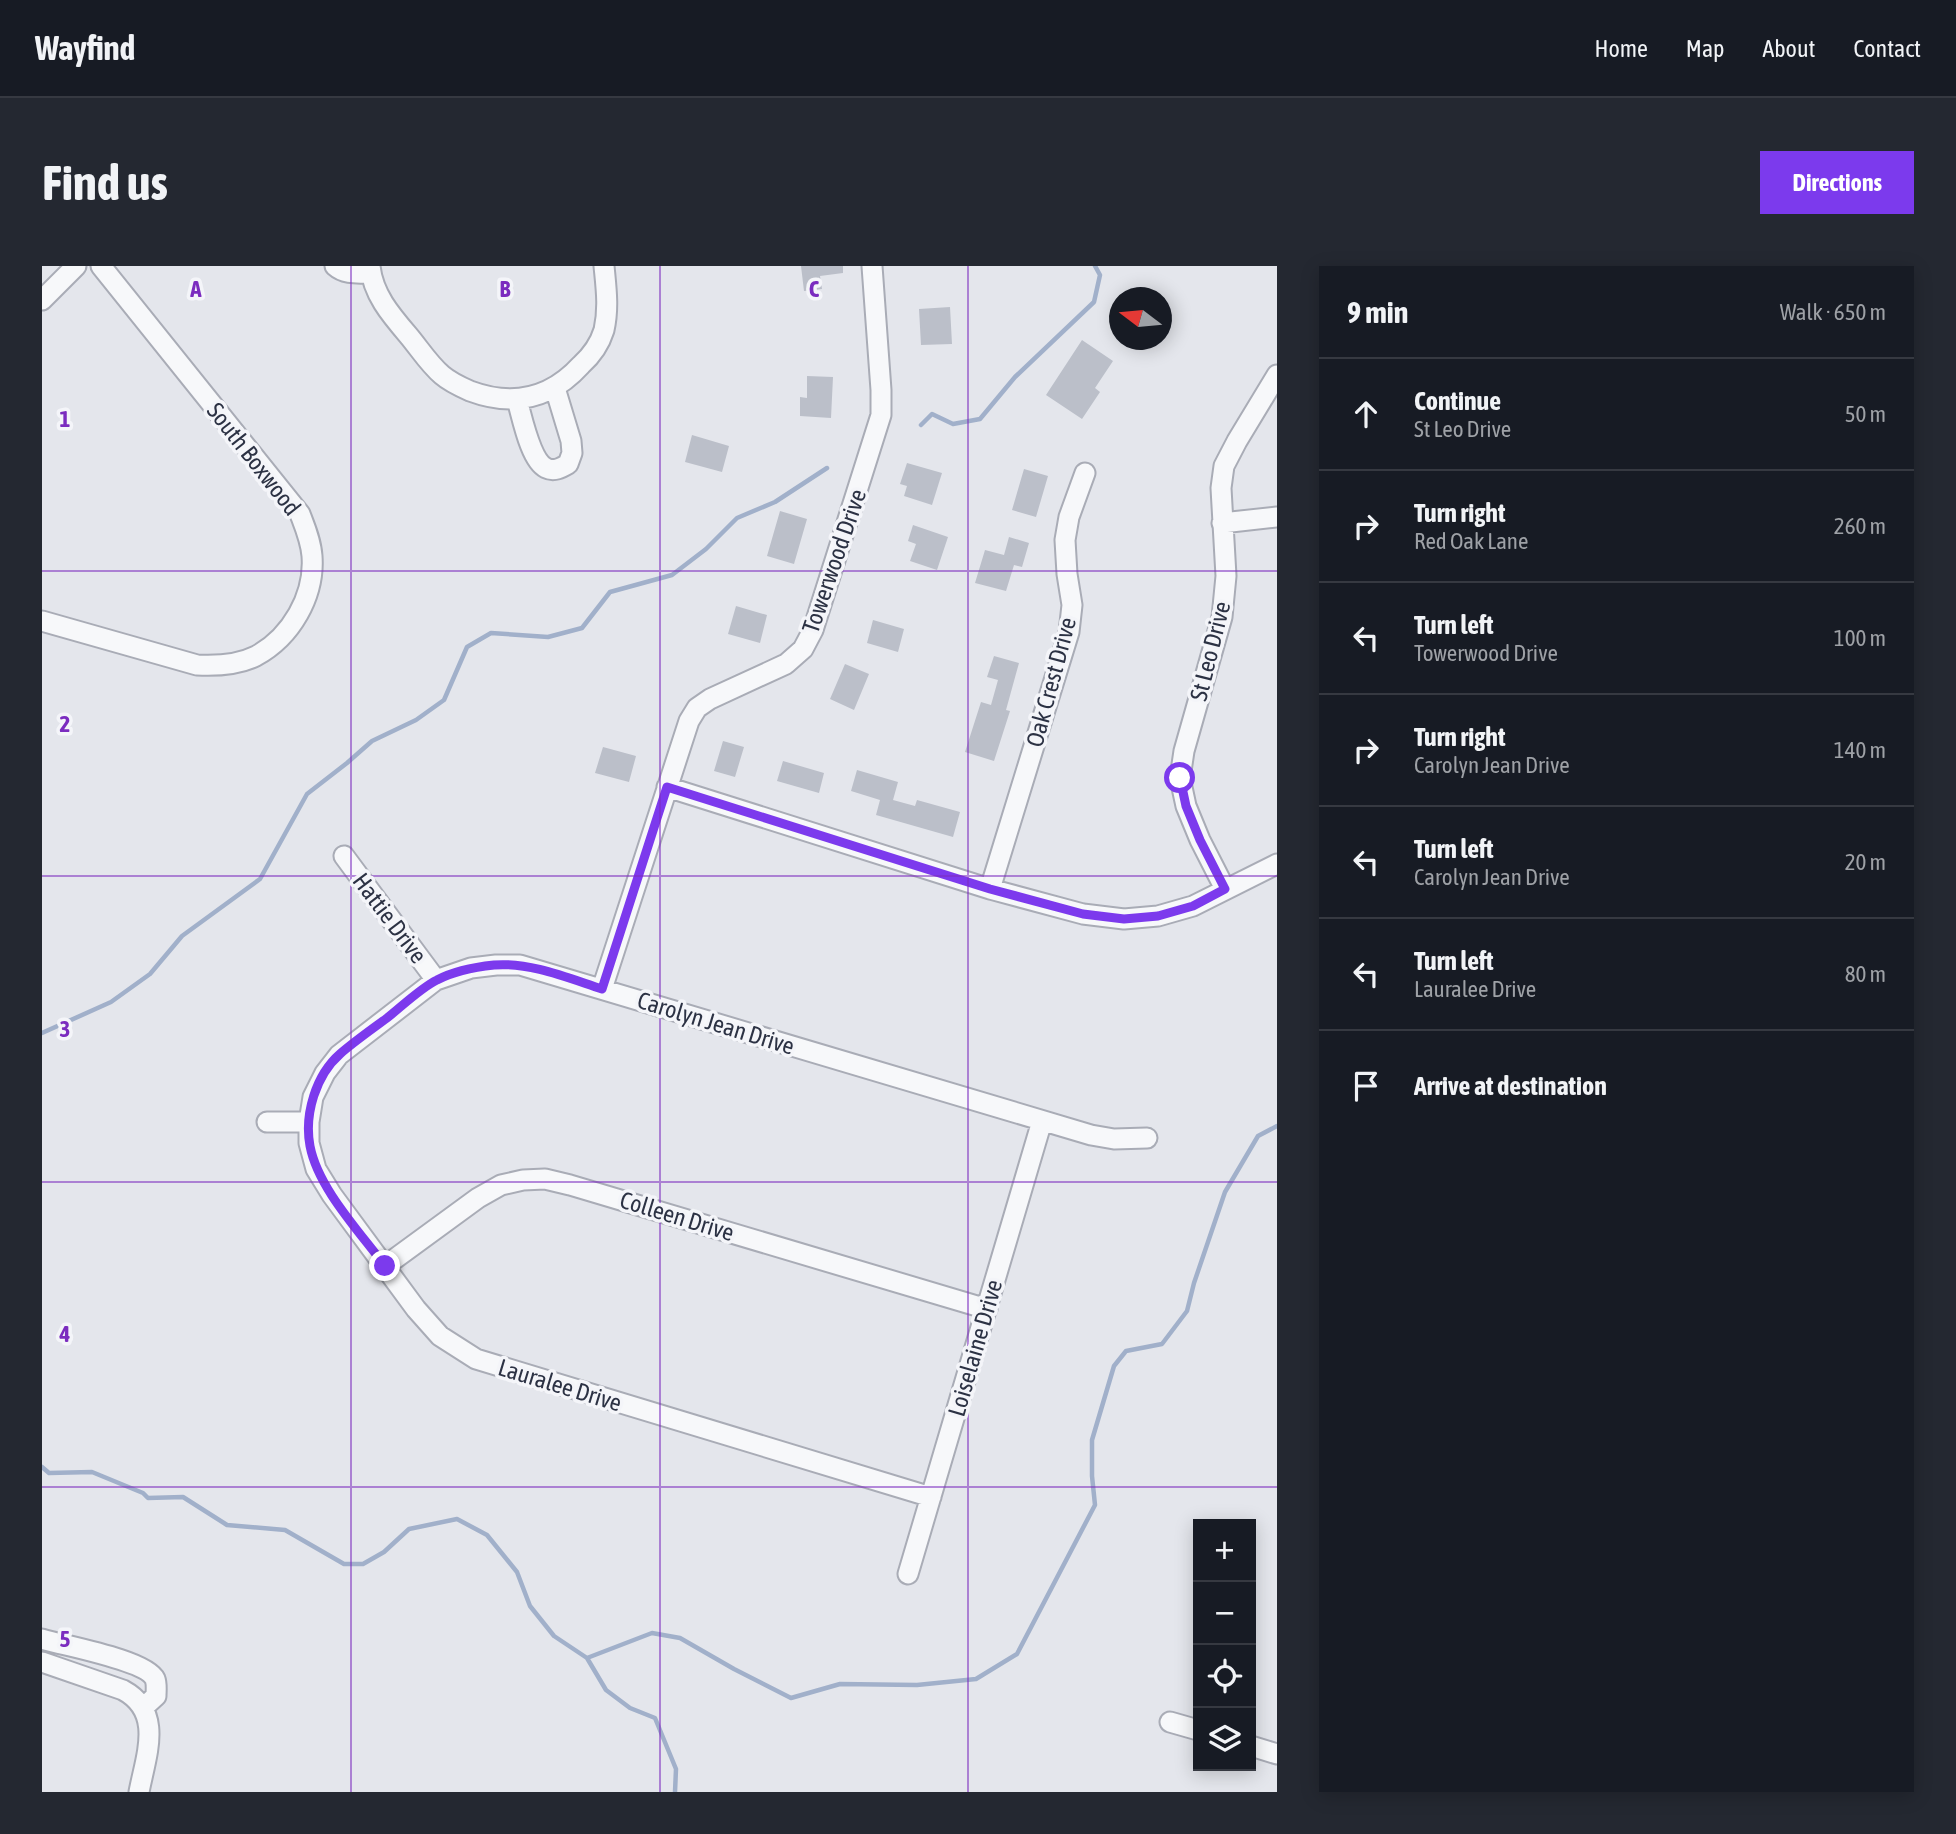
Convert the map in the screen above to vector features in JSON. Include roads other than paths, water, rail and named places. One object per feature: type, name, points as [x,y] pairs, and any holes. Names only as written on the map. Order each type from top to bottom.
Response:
[{"type":"street","points":[[42,300],[76,266]]},
{"type":"street","name":"South Boxwood","points":[[42,621],[197,665],[226,664],[255,657],[286,632],[305,602],[310,580],[312,557],[309,538],[300,514],[101,266]]},
{"type":"street","points":[[335,266],[347,273],[370,270],[376,292],[390,313],[443,376],[480,394],[517,400],[555,388],[572,376],[591,355],[603,331],[607,300],[604,266]]},
{"type":"street","name":"Towerwood Drive","points":[[602,989],[689,721],[697,708],[710,699],[786,664],[803,649],[813,630],[881,415],[872,266]]},
{"type":"street","name":"St Leo Drive","points":[[1225,889],[1186,806],[1180,778],[1184,751],[1222,617],[1226,576],[1221,488],[1224,466],[1277,375]]},
{"type":"street","points":[[517,400],[538,461],[547,469],[558,469],[568,464],[572,453],[555,388]]},
{"type":"street","name":"Oak Crest Drive","points":[[990,889],[1069,632],[1072,604],[1065,540],[1069,517],[1084,473]]},
{"type":"street","points":[[1222,523],[1277,517]]},
{"type":"street","points":[[667,787],[990,889],[1083,914],[1124,919],[1158,916],[1193,906],[1277,864]]},
{"type":"street","name":"Hattie Drive","points":[[344,856],[436,980]]},
{"type":"street","name":"Carolyn Jean Drive","points":[[309,1122],[313,1097],[325,1073],[339,1055],[436,980],[471,968],[520,965],[1091,1135],[1114,1139],[1147,1138]]},
{"type":"street","name":"Loiselaine Drive","points":[[908,1574],[1042,1121]]},
{"type":"street","points":[[267,1122],[309,1122]]},
{"type":"street","name":"Lauralee Drive","points":[[309,1122],[309,1143],[316,1169],[332,1195],[416,1309],[440,1336],[476,1359],[931,1497]]},
{"type":"street","name":"Colleen Drive","points":[[385,1266],[478,1198],[501,1185],[545,1179],[987,1308]]},
{"type":"street","points":[[42,1639],[133,1663],[147,1670],[155,1679],[157,1688],[156,1696],[144,1707]]},
{"type":"street","points":[[42,1662],[123,1690],[135,1696],[144,1707],[149,1720],[149,1740],[139,1792]]},
{"type":"street","points":[[1170,1722],[1193,1729]]},
{"type":"street","points":[[1256,1748],[1277,1754]]},
{"type":"waterway","points":[[921,425],[932,414],[953,424],[980,419],[1015,377],[1094,302],[1100,275],[1095,266]]},
{"type":"waterway","points":[[42,1033],[111,1002],[150,974],[182,936],[260,879],[307,794],[372,741],[416,720],[444,700],[467,647],[491,633],[548,637],[582,628],[610,592],[672,575],[706,549],[737,518],[775,502],[827,468]]},
{"type":"waterway","points":[[587,1658],[652,1633],[680,1638],[791,1698],[840,1684],[917,1685],[976,1679],[1017,1654],[1095,1505],[1092,1440],[1114,1366],[1126,1351],[1162,1344],[1187,1311],[1225,1192],[1258,1136],[1277,1126]]},
{"type":"waterway","points":[[42,1467],[49,1473],[92,1472],[143,1493],[148,1498],[183,1497],[227,1525],[285,1530],[344,1564],[363,1564],[384,1552],[409,1529],[457,1519],[487,1535],[517,1572],[530,1606],[554,1636],[587,1658],[606,1690],[630,1708],[655,1718],[676,1769],[675,1792]]}]
